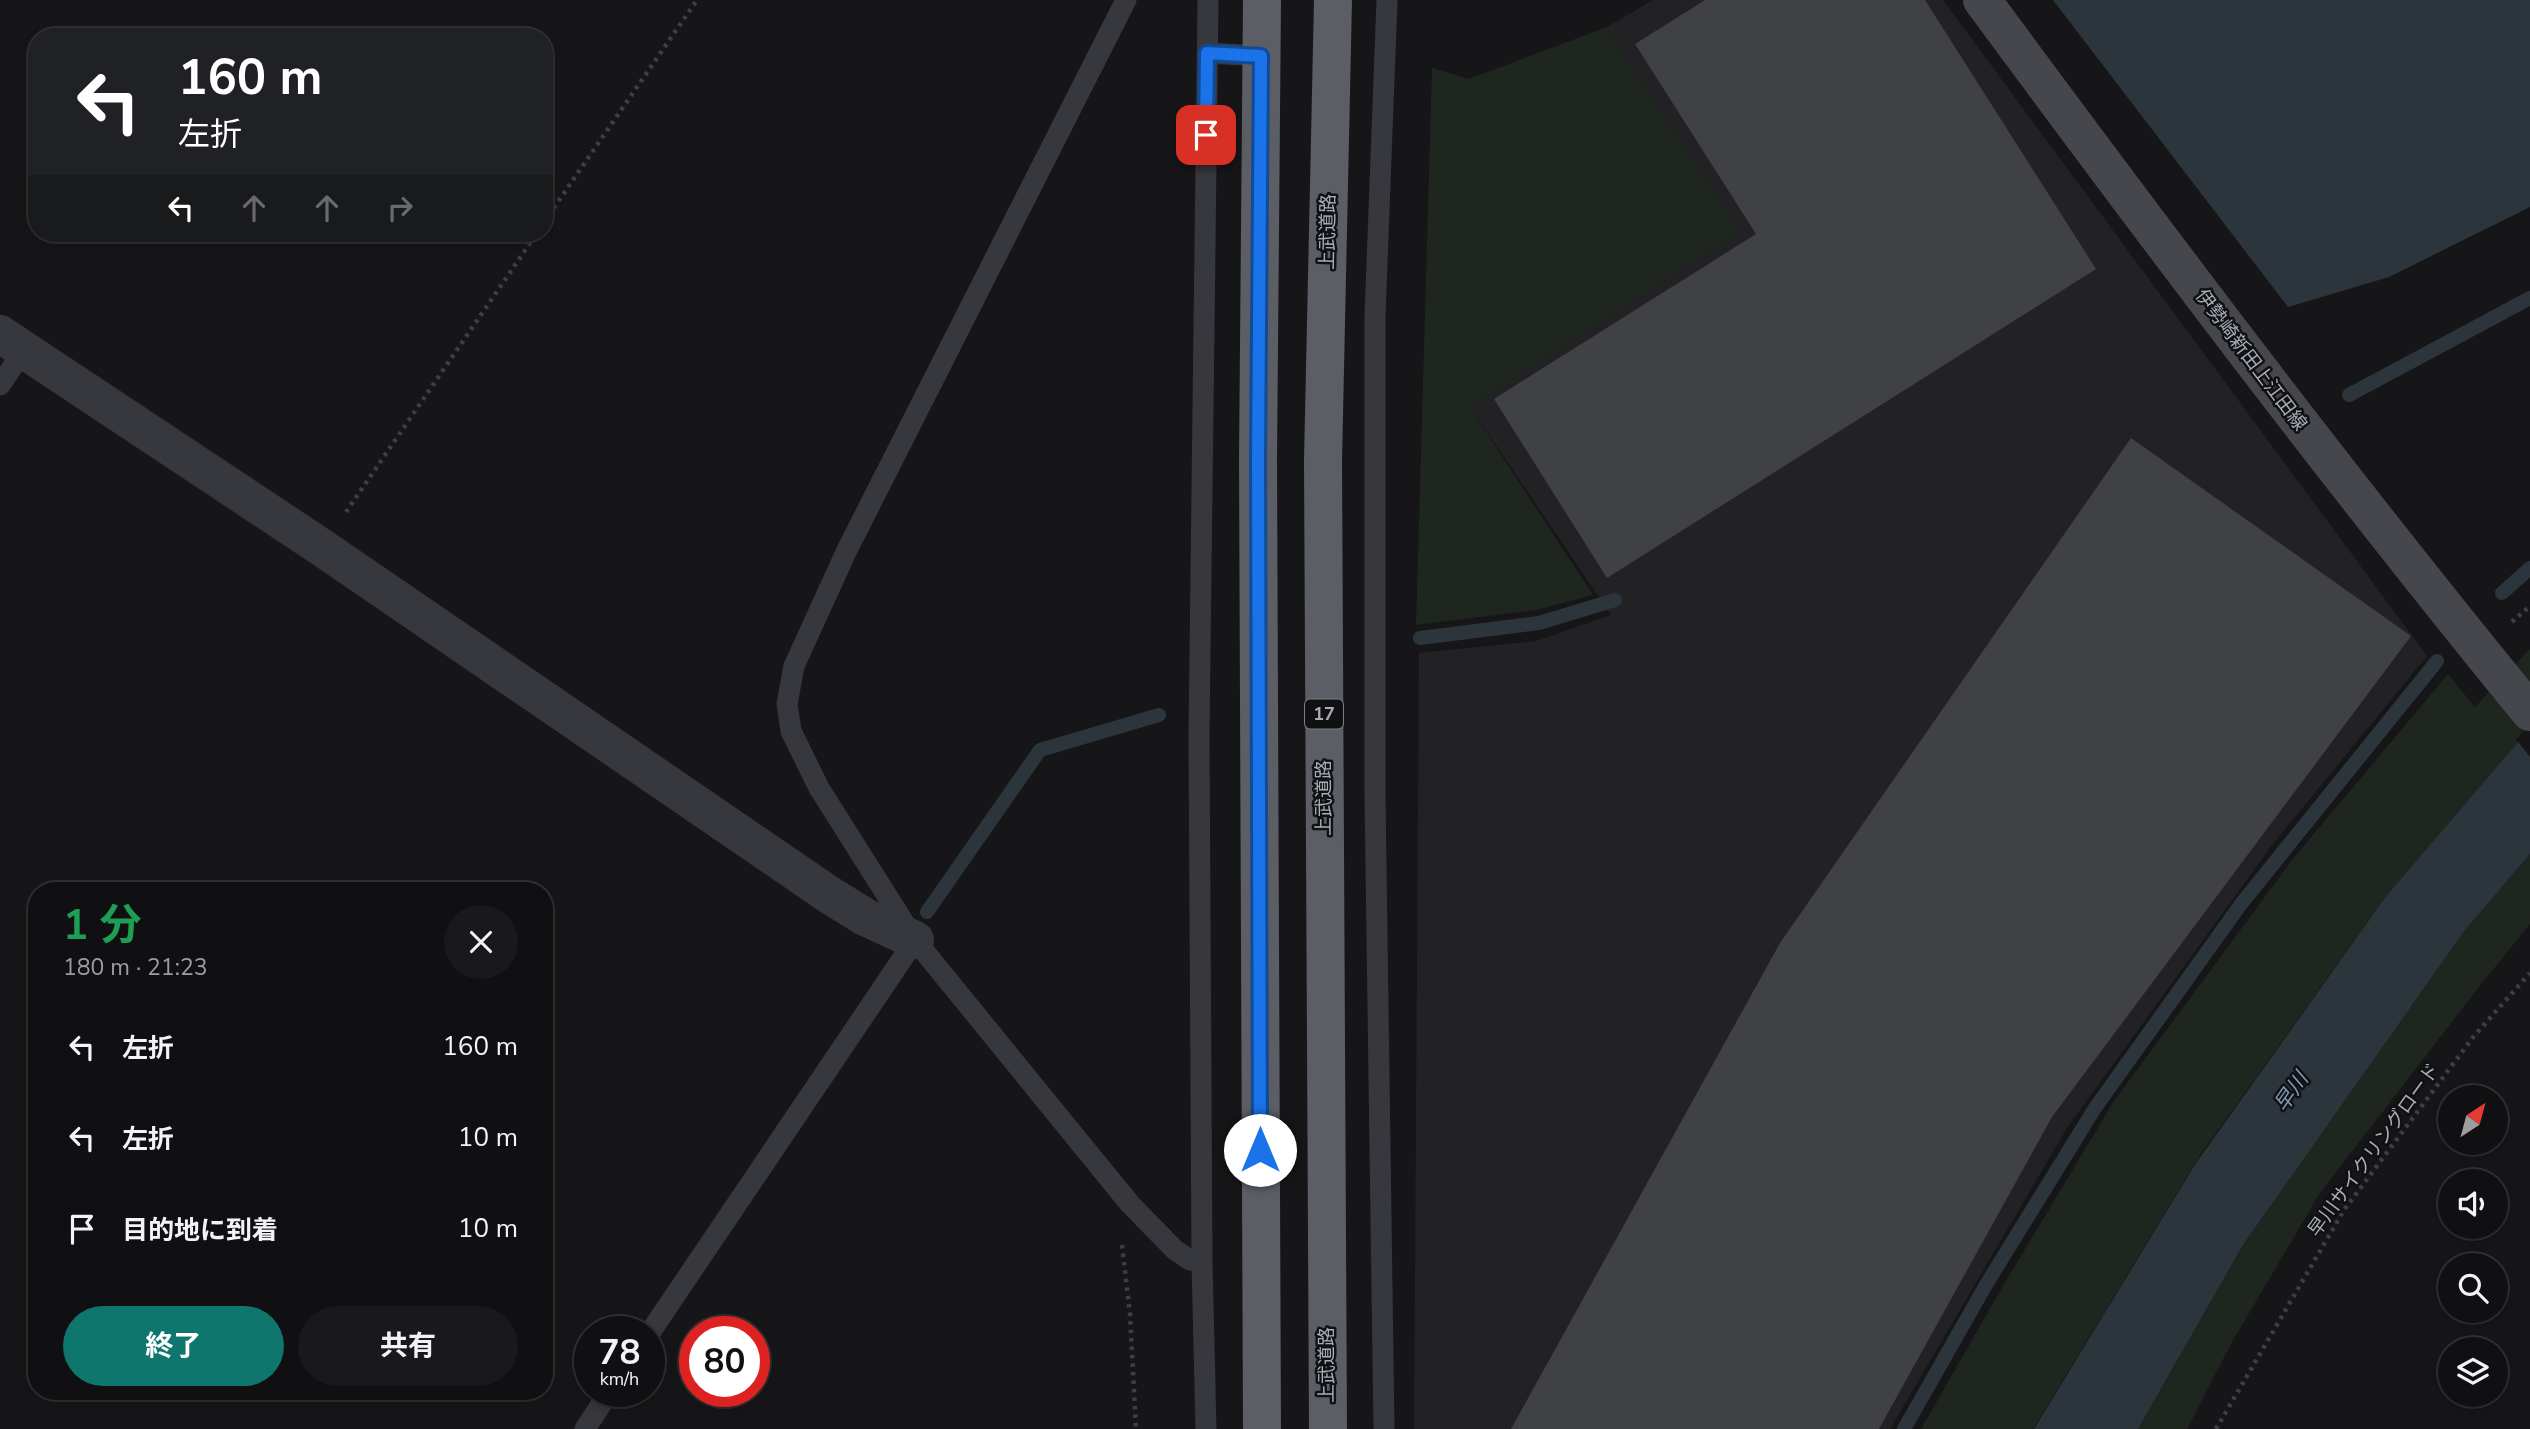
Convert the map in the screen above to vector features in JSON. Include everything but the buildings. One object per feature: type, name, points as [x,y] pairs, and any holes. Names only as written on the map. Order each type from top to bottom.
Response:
[{"type":"highway","points":[[1262,0],[1258,488],[1262,1429]]},
{"type":"highway","name":"上武道路","points":[[1328,1429],[1323,461],[1333,0]]},
{"type":"main road","name":"伊勢崎新田上江田線","points":[[1982,0],[2219,319],[2331,464],[2530,712]]},
{"type":"street","points":[[12,342],[321,547],[828,894],[865,917],[915,940]]},
{"type":"lane","points":[[1126,0],[847,550],[794,666],[787,704],[791,731],[799,748],[843,829],[915,940],[1130,1204],[1175,1250],[1190,1260],[1202,1262]]},
{"type":"lane","points":[[1206,1429],[1202,1262],[1199,736],[1208,0]]},
{"type":"lane","points":[[1384,1429],[1375,796],[1375,316],[1387,0]]},
{"type":"lane","points":[[1207,53],[1261,56]]},
{"type":"lane","points":[[0,385],[12,342]]},
{"type":"lane","points":[[661,1316],[915,940]]},
{"type":"lane","points":[[585,1429],[599,1407]]},
{"type":"path","points":[[553,209],[697,0]]},
{"type":"path","points":[[321,547],[531,242]]},
{"type":"path","name":"早川サイクリングロード","points":[[2216,1429],[2344,1210],[2474,1036],[2530,973]]},
{"type":"path","points":[[1130,1204],[1120,1231],[1130,1314],[1136,1429]]},
{"type":"shaded area","points":[[1653,0],[1943,0],[2427,656],[2272,845],[2067,1128],[1890,1429],[1414,1429],[1419,653],[1536,641],[1611,615],[1470,407],[1739,231],[1607,27]]},
{"type":"shaded area","points":[[1607,27],[1740,232],[1470,407],[1593,595],[1536,610],[1416,625],[1432,68],[1469,79]]},
{"type":"shaded area","points":[[2530,649],[2530,728],[2387,895],[2201,1154],[2033,1429],[1921,1429],[2114,1101],[2292,860],[2448,674],[2475,707]]},
{"type":"shaded area","points":[[2530,854],[2530,924],[2320,1193],[2232,1342],[2187,1429],[2138,1429],[2243,1245],[2465,930]]},
{"type":"water","points":[[2053,0],[2530,0],[2530,207],[2389,277],[2288,307]]},
{"type":"water","name":"早川","points":[[2530,728],[2530,854],[2465,930],[2243,1245],[2138,1429],[2034,1429],[2196,1163],[2387,895]]},
{"type":"pier","points":[[2530,724],[2530,757],[2516,739]]},
{"type":"waterway","points":[[2349,395],[2530,298]]},
{"type":"waterway","points":[[2502,593],[2530,568]]},
{"type":"waterway","points":[[1420,638],[1539,623],[1615,600]]},
{"type":"waterway","points":[[1904,1429],[1987,1283],[2095,1108],[2241,904],[2437,661]]},
{"type":"waterway","points":[[927,912],[1040,750],[1159,715]]},
{"type":"route","points":[[1206,135],[1207,53],[1261,56],[1258,460],[1260,1150]]}]
